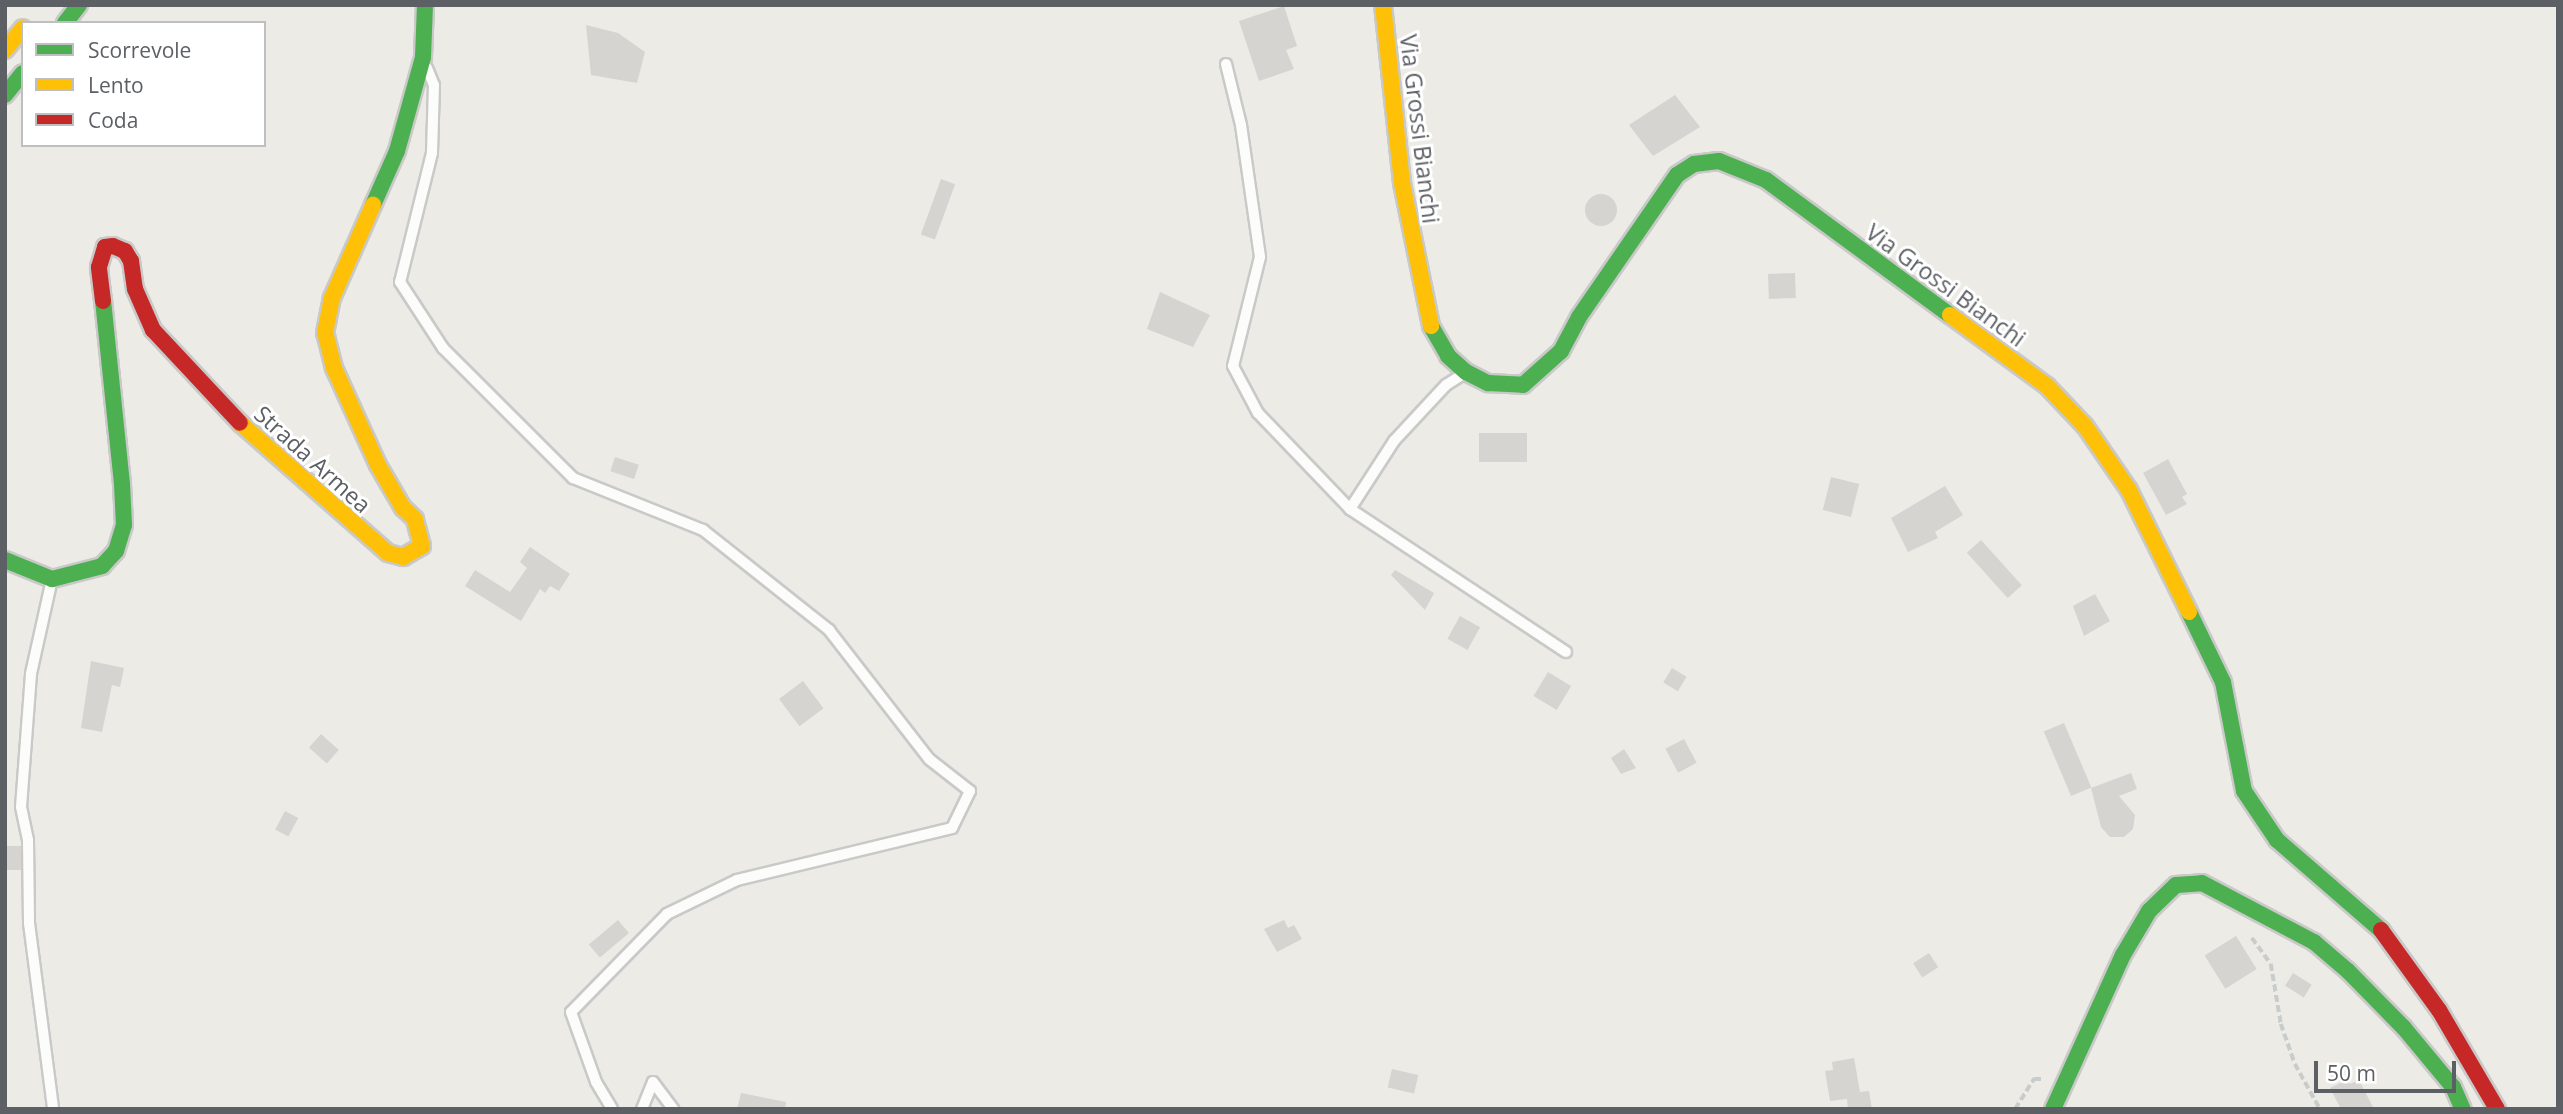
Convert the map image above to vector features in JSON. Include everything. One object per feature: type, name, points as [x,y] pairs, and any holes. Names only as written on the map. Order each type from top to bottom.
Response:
[{"type":"main road","points":[[67,21],[79,5]]},
{"type":"main road","name":"Strada Armea","points":[[52,579],[102,566],[116,551],[124,525],[100,267],[105,247],[113,246],[125,251],[131,261],[135,289],[153,330],[238,422],[387,553],[403,557],[422,546],[423,536],[415,519],[403,508],[378,465],[334,368],[325,333],[332,298],[397,152],[423,57],[425,5]]},
{"type":"main road","name":"Via Grossi Bianchi","points":[[1383,5],[1402,183],[1417,270],[1432,329],[1448,356],[1466,372],[1506,386],[1523,385],[1539,375],[1561,351],[1623,250],[1676,175],[1694,163],[1718,161],[1766,180],[2047,386],[2085,426],[2140,510],[2223,682],[2244,791],[2277,840],[2374,920],[2439,1010],[2497,1109]]},
{"type":"main road","points":[[5,50],[21,30]]},
{"type":"main road","points":[[5,95],[21,75]]},
{"type":"main road","points":[[5,560],[52,579]]},
{"type":"main road","points":[[2053,1109],[2117,967],[2148,911],[2176,885],[2202,883],[2314,942],[2348,971],[2404,1028],[2453,1087],[2463,1109]]},
{"type":"lane","points":[[423,57],[434,85],[432,153],[400,282],[443,348],[573,478],[703,530],[829,630],[929,760],[970,792],[952,828],[737,880],[667,914],[571,1012],[596,1082],[612,1109]]},
{"type":"lane","points":[[1226,64],[1241,125],[1260,257],[1233,366],[1258,413],[1350,509],[1566,652]]},
{"type":"lane","points":[[1350,509],[1395,441],[1446,385],[1466,372]]},
{"type":"lane","points":[[52,579],[31,674],[21,807],[28,840],[29,923],[53,1109]]},
{"type":"lane","points":[[642,1109],[653,1082],[673,1109]]},
{"type":"path","points":[[2244,933],[2255,939],[2271,964],[2281,1024],[2295,1064],[2320,1109]]},
{"type":"building","points":[[1284,6],[1297,46],[1286,50],[1294,69],[1259,81],[1239,21]]},
{"type":"building","points":[[586,25],[618,33],[645,52],[637,83],[591,75]]},
{"type":"building","points":[[1675,95],[1700,127],[1653,156],[1629,125]]},
{"type":"building","points":[[941,179],[955,184],[935,240],[921,234]]},
{"type":"building","points":[[1601,194],[1612,199],[1617,210],[1612,221],[1601,226],[1590,221],[1585,210],[1590,199]]},
{"type":"building","points":[[1795,273],[1796,298],[1769,299],[1768,274]]},
{"type":"building","points":[[1160,292],[1210,315],[1193,347],[1147,329]]},
{"type":"building","points":[[1479,433],[1527,433],[1527,462],[1479,462]]},
{"type":"building","points":[[615,457],[639,465],[634,479],[610,471]]},
{"type":"building","points":[[2168,459],[2187,494],[2182,497],[2187,504],[2166,515],[2143,473]]},
{"type":"building","points":[[1831,477],[1859,484],[1851,517],[1823,510]]},
{"type":"building","points":[[1945,486],[1963,515],[1935,532],[1938,538],[1908,552],[1891,518]]},
{"type":"building","points":[[1981,540],[2022,585],[2008,598],[1967,553]]},
{"type":"building","points":[[530,547],[570,574],[559,591],[550,586],[545,593],[540,589],[521,621],[465,586],[475,570],[510,592],[527,568],[520,562]]},
{"type":"building","points":[[1395,570],[1434,593],[1425,610],[1391,575]]},
{"type":"building","points":[[2095,594],[2110,621],[2084,636],[2073,606]]},
{"type":"building","points":[[1460,616],[1480,627],[1468,650],[1447,639]]},
{"type":"building","points":[[91,661],[124,668],[120,687],[112,685],[102,732],[81,728]]},
{"type":"building","points":[[1672,668],[1687,677],[1678,691],[1663,683]]},
{"type":"building","points":[[1548,672],[1571,686],[1557,710],[1534,696]]},
{"type":"building","points":[[803,681],[823,708],[800,726],[779,699]]},
{"type":"building","points":[[2064,723],[2091,787],[2071,796],[2044,732]]},
{"type":"building","points":[[321,734],[339,750],[327,763],[309,747]]},
{"type":"building","points":[[1684,739],[1697,763],[1678,773],[1665,749]]},
{"type":"building","points":[[1624,749],[1636,768],[1621,774],[1611,758]]},
{"type":"building","points":[[2131,773],[2137,789],[2119,796],[2135,815],[2133,829],[2124,837],[2110,837],[2101,827],[2091,788]]},
{"type":"building","points":[[285,811],[298,818],[288,837],[275,830]]},
{"type":"building","points":[[5,846],[21,846],[21,870],[5,870]]},
{"type":"building","points":[[618,920],[629,933],[600,957],[589,944]]},
{"type":"building","points":[[1284,920],[1288,928],[1294,925],[1302,939],[1277,952],[1264,929]]},
{"type":"building","points":[[2236,936],[2257,969],[2225,989],[2205,956]]},
{"type":"building","points":[[1929,953],[1938,967],[1922,978],[1913,963]]},
{"type":"building","points":[[2293,973],[2312,985],[2304,997],[2285,986]]},
{"type":"building","points":[[1854,1058],[1860,1092],[1869,1091],[1872,1109],[1848,1109],[1847,1099],[1830,1101],[1825,1071],[1833,1070],[1832,1062]]},
{"type":"building","points":[[1392,1069],[1418,1075],[1414,1094],[1388,1088]]},
{"type":"building","points":[[2348,1079],[2350,1084],[2359,1080],[2374,1109],[2341,1109],[2330,1088]]},
{"type":"building","points":[[741,1093],[786,1102],[785,1109],[737,1109]]},
{"type":"traffic: fast","points":[[67,21],[79,5]]},
{"type":"traffic: fast","points":[[373,205],[397,151],[423,57],[425,5]]},
{"type":"traffic: fast","points":[[5,95],[21,75]]},
{"type":"traffic: fast","points":[[1431,326],[1448,356],[1466,372],[1488,383],[1523,385],[1561,351],[1579,317],[1677,175],[1694,164],[1719,161],[1766,180],[1950,315]]},
{"type":"traffic: fast","points":[[5,560],[52,579],[102,566],[116,551],[124,525],[122,484],[103,301]]},
{"type":"traffic: fast","points":[[2189,612],[2223,682],[2244,791],[2277,840],[2381,930]]},
{"type":"traffic: fast","points":[[2053,1109],[2123,955],[2149,911],[2176,885],[2202,883],[2314,942],[2348,971],[2404,1028],[2453,1087],[2463,1109]]},
{"type":"traffic: slow","points":[[1383,5],[1402,183],[1431,326]]},
{"type":"traffic: slow","points":[[5,50],[21,30]]},
{"type":"traffic: slow","points":[[240,423],[388,553],[403,557],[422,546],[415,519],[403,508],[378,465],[334,368],[325,333],[332,298],[373,205]]},
{"type":"traffic: slow","points":[[1950,315],[2047,386],[2085,426],[2129,490],[2189,612]]},
{"type":"traffic: jam","points":[[103,301],[99,267],[105,247],[113,246],[125,251],[131,261],[135,289],[153,330],[240,423]]},
{"type":"traffic: jam","points":[[2381,930],[2439,1010],[2497,1109]]}]
